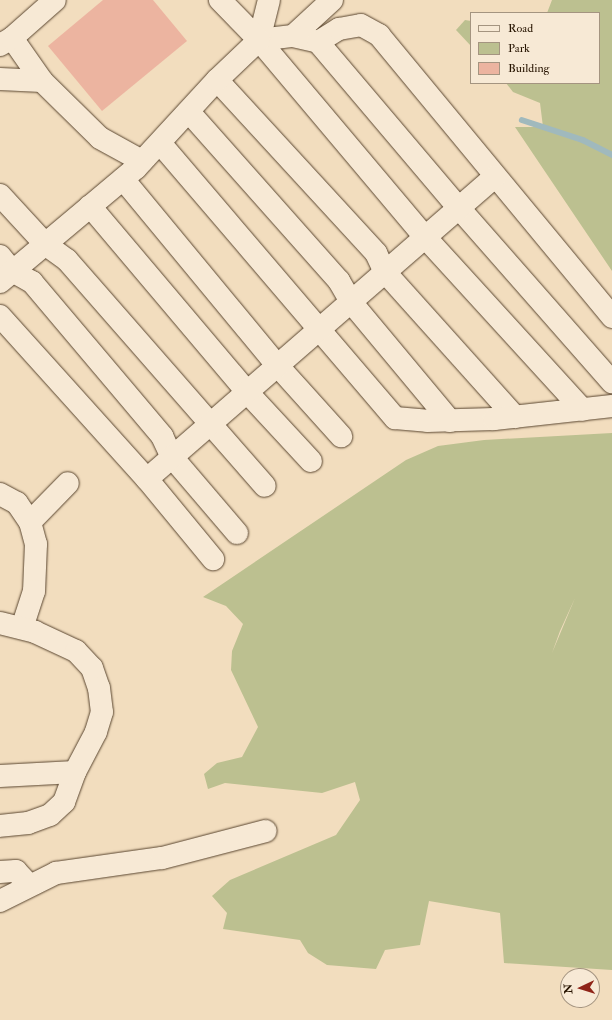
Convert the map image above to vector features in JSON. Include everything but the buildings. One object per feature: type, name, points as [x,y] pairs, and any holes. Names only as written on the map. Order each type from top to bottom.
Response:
[{"type":"lane","points":[[55,0],[6,42],[42,81],[100,138],[142,161]]},
{"type":"lane","points":[[220,0],[259,40],[426,237],[583,410]]},
{"type":"lane","points":[[237,533],[172,457],[162,436],[37,288],[4,270],[46,244],[123,178],[160,143],[217,80],[259,40],[269,0]]},
{"type":"lane","points":[[293,36],[332,0]]},
{"type":"lane","points":[[318,42],[339,29],[361,25],[379,35],[612,317]]},
{"type":"lane","points":[[259,40],[293,36],[318,42],[459,208],[612,382]]},
{"type":"lane","points":[[0,79],[42,81]]},
{"type":"lane","points":[[217,80],[376,253],[386,272],[515,417]]},
{"type":"lane","points":[[189,112],[339,281],[351,302],[450,421]]},
{"type":"lane","points":[[160,143],[395,418],[450,421],[515,417],[612,406]]},
{"type":"lane","points":[[147,479],[495,177]]},
{"type":"lane","points":[[123,178],[277,365],[340,436]]},
{"type":"lane","points":[[0,195],[46,244],[67,260],[265,486]]},
{"type":"lane","points":[[90,206],[247,392],[311,461]]},
{"type":"lane","points":[[0,316],[147,479],[213,559]]},
{"type":"lane","points":[[30,522],[68,483]]},
{"type":"lane","points":[[0,494],[17,503],[30,522],[36,544],[37,570],[34,591],[22,628]]},
{"type":"lane","points":[[0,623],[22,628],[76,651],[92,668],[99,688],[102,712],[96,732],[75,772],[64,802],[50,815],[28,823],[0,826]]},
{"type":"lane","points":[[0,776],[75,772]]},
{"type":"lane","points":[[0,901],[29,885],[56,873],[162,858],[266,831]]},
{"type":"lane","points":[[0,872],[16,872],[29,885]]},
{"type":"green space","points":[[552,0],[612,0],[612,271],[515,127],[543,127],[540,103],[513,92],[507,84],[600,84],[600,12],[547,12]]},
{"type":"green space","points":[[465,20],[470,21],[470,45],[456,30]]},
{"type":"green space","points":[[612,433],[612,970],[600,969],[600,968],[504,963],[500,913],[429,901],[420,945],[385,950],[376,969],[327,965],[308,953],[300,940],[223,929],[227,913],[212,896],[230,880],[336,835],[360,800],[355,782],[322,793],[225,783],[208,789],[204,774],[217,763],[242,757],[258,727],[231,670],[232,651],[243,624],[226,606],[203,597],[406,460],[438,446],[484,440]],"holes":[[[575,598],[552,653],[560,631]]]},
{"type":"waterway","points":[[522,120],[583,140],[612,155]]}]
